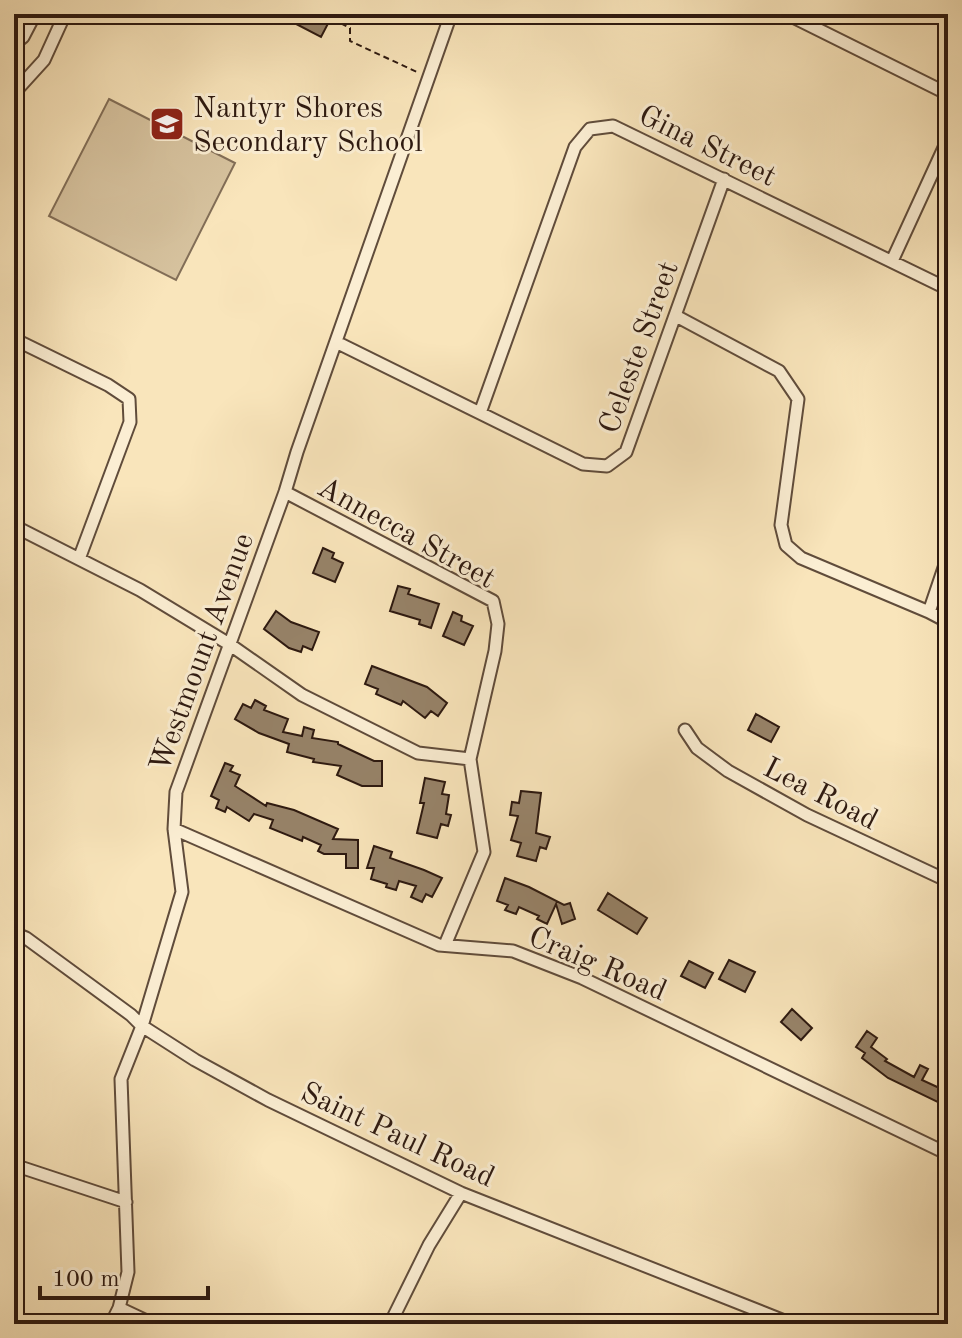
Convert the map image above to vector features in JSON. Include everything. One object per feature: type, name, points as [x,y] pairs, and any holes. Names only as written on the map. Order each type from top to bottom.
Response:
[{"type":"street","points":[[14,44],[23,37],[35,14]]},
{"type":"street","points":[[14,93],[44,60],[65,14]]},
{"type":"street","name":"Westmount Avenue","points":[[111,1324],[119,1308],[128,1272],[121,1079],[142,1026],[182,892],[174,829],[176,792],[285,492],[451,14]]},
{"type":"street","points":[[787,14],[800,16],[948,94]]},
{"type":"street","name":"Gina Street","points":[[480,413],[575,147],[590,129],[613,126],[948,289]]},
{"type":"street","points":[[892,261],[948,139]]},
{"type":"street","name":"Celeste Street","points":[[336,342],[583,464],[607,466],[626,452],[724,179]]},
{"type":"street","points":[[676,316],[779,371],[798,399],[781,525],[786,545],[801,558],[948,622]]},
{"type":"street","points":[[14,339],[108,385],[129,399],[130,422],[79,559]]},
{"type":"street","name":"Annecca Street","points":[[285,492],[493,601],[498,624],[495,651],[470,759],[484,852],[445,945]]},
{"type":"street","points":[[14,526],[140,590],[229,644],[302,695],[418,753],[470,759]]},
{"type":"street","points":[[929,612],[948,556]]},
{"type":"street","points":[[14,713],[17,741],[14,750]]},
{"type":"street","name":"Lea Road","points":[[685,730],[697,748],[728,771],[807,815],[948,881]]},
{"type":"street","name":"Craig Road","points":[[174,829],[439,945],[513,951],[582,978],[948,1154]]},
{"type":"street","name":"Saint Paul Road","points":[[14,933],[26,938],[142,1026],[195,1060],[268,1100],[461,1193],[759,1318],[792,1324]]},
{"type":"street","points":[[14,1165],[126,1202]]},
{"type":"street","points":[[390,1324],[429,1245],[461,1193]]},
{"type":"street","points":[[119,1308],[153,1324]]},
{"type":"path","points":[[332,19],[350,28],[350,41],[429,78]]},
{"type":"shaded area","points":[[109,99],[235,163],[176,280],[49,216]]},
{"type":"building","points":[[277,14],[333,14],[321,37]]},
{"type":"building","points":[[323,548],[334,553],[332,558],[343,563],[335,582],[313,573]]},
{"type":"building","points":[[398,586],[410,589],[408,594],[439,604],[431,628],[419,624],[420,620],[390,611]]},
{"type":"building","points":[[276,611],[291,622],[319,632],[312,650],[303,646],[301,652],[289,648],[264,629]]},
{"type":"building","points":[[453,612],[462,616],[461,621],[473,626],[464,645],[443,636]]},
{"type":"building","points":[[372,666],[427,687],[447,703],[438,716],[431,711],[425,718],[403,701],[401,705],[376,694],[378,689],[365,684]]},
{"type":"building","points":[[255,700],[266,706],[264,710],[288,719],[283,732],[302,736],[304,727],[314,730],[312,738],[338,742],[374,761],[382,761],[382,786],[362,786],[337,775],[341,766],[313,762],[314,759],[287,752],[289,744],[259,733],[235,719],[243,704],[251,708]]},
{"type":"building","points":[[756,714],[779,727],[771,742],[748,730]]},
{"type":"building","points":[[225,763],[233,766],[230,771],[240,775],[235,786],[266,806],[267,803],[294,810],[338,829],[333,839],[358,840],[358,868],[346,868],[346,854],[324,854],[318,851],[321,845],[270,828],[273,820],[254,814],[249,821],[227,807],[225,812],[216,808],[219,800],[211,796]]},
{"type":"building","points":[[425,778],[445,782],[442,794],[449,795],[446,814],[451,815],[448,826],[441,824],[437,838],[417,833],[424,803],[420,803]]},
{"type":"building","points":[[521,791],[541,793],[536,833],[550,837],[546,849],[540,847],[536,861],[517,856],[521,843],[511,840],[518,816],[510,815],[512,802],[519,803]]},
{"type":"building","points":[[374,846],[392,852],[390,858],[442,878],[432,897],[426,894],[422,902],[411,897],[416,886],[399,881],[396,890],[371,879],[374,868],[367,868]]},
{"type":"building","points":[[505,878],[564,905],[570,903],[575,919],[562,924],[556,904],[547,924],[537,919],[539,916],[519,907],[516,914],[505,910],[508,905],[497,901]]},
{"type":"building","points":[[608,893],[647,918],[637,934],[598,910]]},
{"type":"building","points":[[729,960],[755,972],[745,992],[719,979]]},
{"type":"building","points":[[689,961],[713,973],[705,988],[681,976]]},
{"type":"building","points":[[792,1009],[812,1028],[801,1040],[781,1022]]},
{"type":"building","points":[[867,1031],[877,1038],[871,1047],[887,1059],[885,1061],[914,1077],[920,1065],[928,1069],[922,1080],[948,1092],[948,1107],[888,1078],[862,1058],[865,1053],[856,1047]]},
{"type":"place","name":"Nantyr Shores Secondary School","points":[[167,124]]}]
